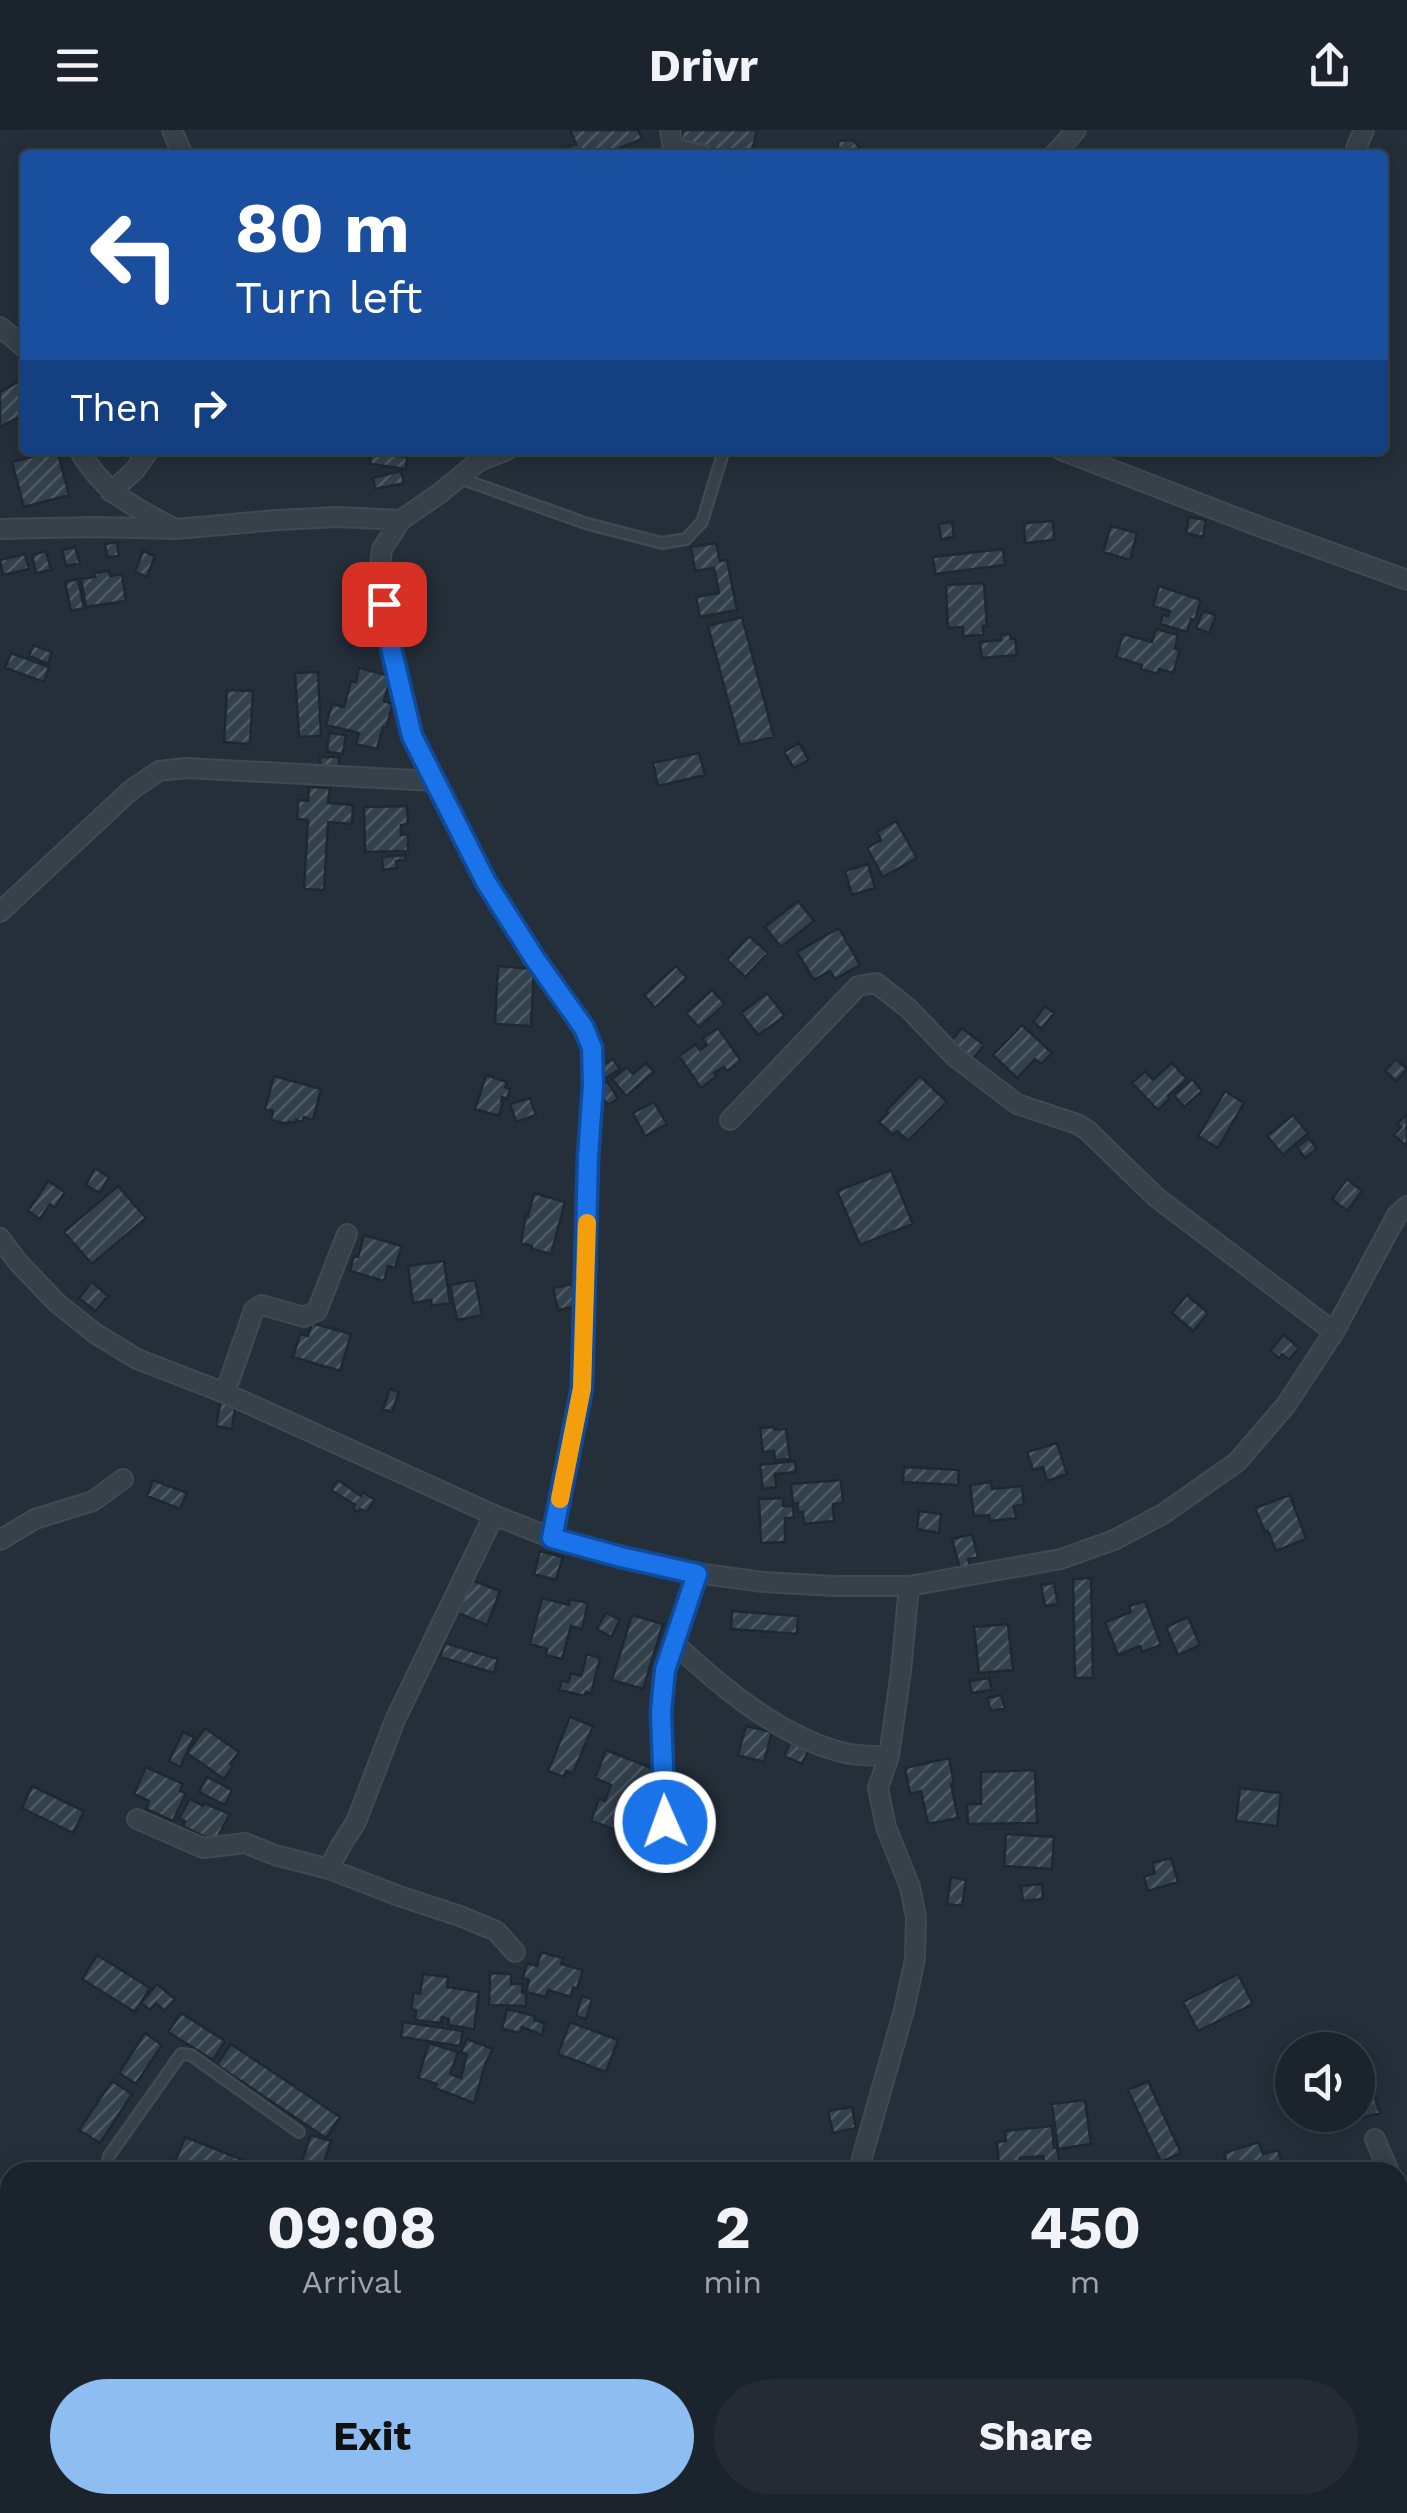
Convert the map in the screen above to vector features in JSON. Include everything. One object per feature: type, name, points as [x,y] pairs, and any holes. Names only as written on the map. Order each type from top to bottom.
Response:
[{"type":"street","points":[[1058,150],[1076,130]]},
{"type":"street","points":[[1356,148],[1364,130]]},
{"type":"street","points":[[0,326],[20,344]]},
{"type":"street","points":[[81,455],[111,492],[176,529]]},
{"type":"street","points":[[111,492],[145,455]]},
{"type":"street","points":[[1074,455],[1407,580]]},
{"type":"street","points":[[476,456],[458,478],[401,520],[382,549],[380,567],[392,652],[412,736],[486,882],[584,1028],[592,1048],[582,1388],[552,1538]]},
{"type":"street","points":[[0,529],[176,529],[337,517],[401,520]]},
{"type":"street","points":[[0,912],[131,790],[158,771],[186,768],[435,781]]},
{"type":"street","points":[[730,1120],[858,986],[876,983],[908,1008],[954,1056],[1017,1104],[1087,1130],[1156,1197],[1334,1332]]},
{"type":"street","points":[[0,1238],[58,1303],[96,1334],[137,1359],[225,1393],[552,1538],[697,1574],[834,1586],[909,1586],[1061,1560],[1114,1540],[1162,1514],[1237,1462],[1286,1404],[1334,1332],[1397,1215],[1407,1206]]},
{"type":"street","points":[[225,1393],[254,1310],[262,1305],[304,1317],[317,1311],[347,1234]]},
{"type":"street","points":[[0,1540],[35,1519],[93,1501],[123,1479]]},
{"type":"street","points":[[329,1869],[356,1822],[395,1720],[494,1515]]},
{"type":"street","points":[[665,1822],[661,1712],[665,1670],[697,1574]]},
{"type":"street","points":[[861,2162],[915,1959],[916,1916],[910,1887],[886,1827],[878,1788],[889,1756],[909,1586]]},
{"type":"street","points":[[674,1643],[709,1676],[803,1738],[853,1755],[889,1756]]},
{"type":"street","points":[[136,1819],[203,1848],[245,1843],[329,1869],[496,1931],[515,1952]]},
{"type":"street","points":[[1374,2138],[1384,2162]]},
{"type":"lane","points":[[458,478],[588,524],[662,543],[686,539],[702,522],[722,455]]},
{"type":"lane","points":[[107,2162],[181,2054],[191,2055],[299,2132]]},
{"type":"building","points":[[570,130],[638,130],[642,139],[614,150],[570,150],[568,147],[576,144]]},
{"type":"building","points":[[683,130],[757,130],[752,150],[718,150],[681,141]]},
{"type":"building","points":[[853,140],[862,150],[838,150],[838,141]]},
{"type":"building","points":[[20,381],[20,417],[0,427],[0,392]]},
{"type":"building","points":[[38,455],[58,455],[69,495],[24,507],[12,462]]},
{"type":"building","points":[[371,455],[407,457],[406,469],[370,464]]},
{"type":"building","points":[[401,471],[404,483],[375,489],[373,478]]},
{"type":"building","points":[[1189,517],[1206,520],[1203,537],[1186,533]]},
{"type":"building","points":[[1053,521],[1054,540],[1025,543],[1024,523]]},
{"type":"building","points":[[952,522],[954,537],[941,539],[939,524]]},
{"type":"building","points":[[1111,526],[1137,533],[1130,560],[1103,552]]},
{"type":"building","points":[[117,542],[119,556],[107,557],[105,544]]},
{"type":"building","points":[[716,543],[720,561],[727,560],[737,610],[700,617],[696,597],[719,593],[714,568],[695,571],[691,547]]},
{"type":"building","points":[[75,547],[80,563],[66,566],[62,550]]},
{"type":"building","points":[[1003,549],[1005,565],[935,574],[933,557]]},
{"type":"building","points":[[46,551],[51,570],[36,573],[32,555]]},
{"type":"building","points":[[143,551],[155,556],[147,577],[135,572]]},
{"type":"building","points":[[25,554],[29,569],[3,575],[0,560]]},
{"type":"building","points":[[109,571],[110,576],[122,574],[126,601],[86,607],[81,579]]},
{"type":"building","points":[[78,579],[84,608],[71,611],[65,582]]},
{"type":"building","points":[[984,583],[987,626],[983,626],[983,635],[963,636],[963,627],[948,628],[946,585]]},
{"type":"building","points":[[1159,586],[1201,600],[1187,632],[1160,624],[1163,615],[1168,616],[1170,611],[1153,606]]},
{"type":"building","points":[[1203,611],[1216,615],[1209,633],[1196,628]]},
{"type":"building","points":[[742,617],[774,737],[740,745],[708,626]]},
{"type":"building","points":[[1156,629],[1178,635],[1175,649],[1180,650],[1173,673],[1159,669],[1158,674],[1116,657],[1123,634],[1152,642]]},
{"type":"building","points":[[1010,634],[1011,639],[1015,638],[1017,655],[982,658],[980,642],[1001,640],[1001,635]]},
{"type":"building","points":[[33,645],[52,652],[48,664],[29,656]]},
{"type":"building","points":[[11,653],[49,667],[44,682],[5,668]]},
{"type":"building","points":[[359,668],[391,676],[384,701],[393,704],[377,749],[356,744],[359,733],[326,725],[332,704],[344,707]]},
{"type":"building","points":[[318,672],[321,736],[299,737],[295,673]]},
{"type":"building","points":[[227,690],[253,691],[250,744],[224,742]]},
{"type":"building","points":[[329,733],[346,735],[343,754],[327,752]]},
{"type":"building","points":[[799,743],[809,760],[794,768],[784,752]]},
{"type":"building","points":[[699,753],[705,775],[658,786],[653,763]]},
{"type":"building","points":[[320,757],[339,757],[339,772],[320,772]]},
{"type":"building","points":[[309,787],[330,788],[328,803],[353,805],[352,824],[328,822],[324,890],[304,889],[308,820],[297,819],[298,800],[308,801]]},
{"type":"building","points":[[407,806],[408,824],[401,825],[401,835],[408,834],[408,851],[365,852],[364,807]]},
{"type":"building","points":[[896,821],[917,858],[883,877],[867,848],[881,840],[877,832]]},
{"type":"building","points":[[405,855],[406,860],[396,861],[397,868],[383,870],[382,857]]},
{"type":"building","points":[[868,864],[875,888],[852,895],[845,871]]},
{"type":"building","points":[[798,901],[814,921],[781,947],[765,927]]},
{"type":"building","points":[[839,928],[860,965],[835,979],[830,971],[814,980],[797,952]]},
{"type":"building","points":[[749,936],[768,953],[745,977],[727,960]]},
{"type":"building","points":[[498,966],[534,969],[531,1026],[495,1024]]},
{"type":"building","points":[[676,966],[687,978],[655,1008],[644,995]]},
{"type":"building","points":[[712,990],[725,1004],[699,1027],[686,1013]]},
{"type":"building","points":[[767,993],[785,1016],[758,1035],[741,1013]]},
{"type":"building","points":[[1045,1006],[1054,1013],[1042,1029],[1033,1022]]},
{"type":"building","points":[[1022,1025],[1052,1053],[1041,1064],[1035,1059],[1017,1078],[993,1055]]},
{"type":"building","points":[[718,1028],[741,1061],[727,1071],[724,1067],[714,1073],[717,1076],[701,1088],[679,1056],[696,1044],[700,1050],[707,1045],[703,1038]]},
{"type":"building","points":[[962,1028],[984,1045],[973,1059],[951,1041]]},
{"type":"building","points":[[613,1059],[620,1069],[601,1081],[594,1071]]},
{"type":"building","points":[[1396,1059],[1407,1069],[1396,1081],[1385,1071]]},
{"type":"building","points":[[646,1063],[654,1072],[626,1096],[612,1079],[627,1067],[633,1074]]},
{"type":"building","points":[[1172,1063],[1187,1079],[1158,1110],[1132,1083],[1145,1071],[1153,1080]]},
{"type":"building","points":[[486,1075],[507,1082],[505,1087],[510,1089],[507,1099],[502,1097],[499,1116],[475,1109]]},
{"type":"building","points":[[274,1076],[321,1089],[313,1120],[304,1117],[302,1122],[288,1124],[271,1120],[273,1111],[265,1109]]},
{"type":"building","points":[[920,1076],[947,1102],[908,1141],[897,1131],[893,1135],[879,1122]]},
{"type":"building","points":[[1192,1079],[1202,1091],[1184,1107],[1174,1095]]},
{"type":"building","points":[[608,1082],[618,1099],[607,1105],[598,1088]]},
{"type":"building","points":[[1225,1091],[1244,1103],[1218,1148],[1198,1136]]},
{"type":"building","points":[[530,1098],[536,1115],[516,1122],[510,1104]]},
{"type":"building","points":[[654,1102],[667,1124],[645,1136],[633,1113]]},
{"type":"building","points":[[1407,1114],[1407,1147],[1394,1135],[1401,1127],[1397,1124]]},
{"type":"building","points":[[1293,1115],[1308,1133],[1283,1155],[1267,1136]]},
{"type":"building","points":[[1309,1138],[1317,1149],[1305,1158],[1297,1147]]},
{"type":"building","points":[[95,1168],[109,1177],[100,1193],[86,1185]]},
{"type":"building","points":[[891,1170],[913,1224],[860,1245],[837,1191]]},
{"type":"building","points":[[1347,1179],[1362,1191],[1347,1211],[1332,1199]]},
{"type":"building","points":[[48,1181],[65,1192],[55,1208],[50,1204],[40,1219],[28,1211]]},
{"type":"building","points":[[118,1186],[146,1218],[92,1264],[64,1232]]},
{"type":"building","points":[[534,1193],[565,1202],[551,1254],[521,1243]]},
{"type":"building","points":[[364,1235],[402,1246],[395,1268],[388,1266],[384,1281],[350,1271]]},
{"type":"building","points":[[444,1261],[450,1303],[413,1303],[408,1266]]},
{"type":"building","points":[[475,1280],[482,1315],[457,1320],[450,1285]]},
{"type":"building","points":[[92,1282],[108,1296],[95,1311],[79,1298]]},
{"type":"building","points":[[573,1284],[578,1306],[558,1310],[553,1288]]},
{"type":"building","points":[[1187,1295],[1208,1313],[1193,1331],[1172,1313]]},
{"type":"building","points":[[312,1323],[351,1334],[340,1371],[293,1357],[300,1334],[308,1336]]},
{"type":"building","points":[[1284,1335],[1299,1348],[1289,1360],[1270,1351]]},
{"type":"building","points":[[390,1389],[399,1392],[392,1412],[383,1409]]},
{"type":"building","points":[[221,1399],[236,1401],[232,1429],[216,1426]]},
{"type":"building","points":[[760,1428],[786,1429],[790,1459],[775,1460],[774,1451],[763,1452]]},
{"type":"building","points":[[1057,1443],[1067,1474],[1047,1481],[1043,1467],[1033,1470],[1027,1452]]},
{"type":"building","points":[[795,1461],[796,1472],[775,1474],[776,1487],[763,1489],[760,1465]]},
{"type":"building","points":[[904,1467],[959,1470],[958,1485],[903,1482]]},
{"type":"building","points":[[153,1480],[187,1493],[180,1509],[147,1496]]},
{"type":"building","points":[[338,1480],[361,1496],[363,1492],[375,1500],[366,1512],[353,1509],[355,1505],[331,1490]]},
{"type":"building","points":[[841,1480],[843,1503],[833,1504],[834,1521],[804,1524],[803,1512],[798,1512],[798,1503],[793,1504],[791,1484]]},
{"type":"building","points":[[991,1482],[992,1489],[1022,1486],[1024,1505],[1014,1506],[1016,1518],[990,1521],[989,1515],[974,1516],[970,1485]]},
{"type":"building","points":[[1290,1495],[1306,1539],[1276,1551],[1255,1508]]},
{"type":"building","points":[[783,1498],[783,1506],[793,1506],[794,1518],[785,1518],[785,1542],[761,1543],[759,1499]]},
{"type":"building","points":[[919,1511],[941,1514],[939,1533],[917,1529]]},
{"type":"building","points":[[972,1534],[978,1557],[968,1559],[970,1566],[960,1569],[952,1539]]},
{"type":"building","points":[[540,1551],[563,1557],[556,1580],[534,1574]]},
{"type":"building","points":[[1091,1578],[1093,1678],[1075,1678],[1073,1579]]},
{"type":"building","points":[[471,1580],[500,1591],[487,1625],[458,1613]]},
{"type":"building","points":[[1054,1583],[1058,1604],[1045,1606],[1041,1585]]},
{"type":"building","points":[[542,1598],[569,1605],[570,1599],[588,1603],[582,1629],[571,1626],[562,1659],[546,1655],[547,1649],[530,1644]]},
{"type":"building","points":[[1145,1601],[1161,1645],[1142,1652],[1140,1646],[1118,1655],[1105,1622],[1131,1612],[1129,1606]]},
{"type":"building","points":[[732,1611],[798,1616],[797,1634],[731,1629]]},
{"type":"building","points":[[606,1613],[620,1620],[611,1637],[597,1629]]},
{"type":"building","points":[[632,1615],[663,1624],[643,1689],[612,1680]]},
{"type":"building","points":[[1188,1617],[1200,1645],[1178,1655],[1166,1627]]},
{"type":"building","points":[[1008,1624],[1013,1670],[979,1673],[974,1627]]},
{"type":"building","points":[[445,1643],[498,1659],[494,1673],[440,1657]]},
{"type":"building","points":[[587,1654],[600,1658],[591,1694],[559,1690],[571,1673],[581,1676]]},
{"type":"building","points":[[989,1678],[992,1690],[972,1693],[969,1681]]},
{"type":"building","points":[[1001,1695],[1005,1708],[991,1711],[987,1698]]},
{"type":"building","points":[[570,1717],[593,1726],[573,1773],[566,1771],[564,1777],[548,1771]]},
{"type":"building","points":[[746,1726],[772,1732],[764,1762],[738,1755]]},
{"type":"building","points":[[205,1728],[239,1752],[224,1779],[187,1753]]},
{"type":"building","points":[[183,1732],[194,1737],[180,1767],[169,1761]]},
{"type":"building","points":[[794,1735],[812,1743],[802,1764],[784,1756]]},
{"type":"building","points":[[606,1750],[654,1769],[634,1820],[622,1815],[617,1830],[591,1821],[599,1799],[605,1801],[611,1785],[595,1778]]},
{"type":"building","points":[[949,1758],[958,1818],[928,1824],[921,1791],[910,1794],[905,1768]]},
{"type":"building","points":[[146,1767],[183,1784],[180,1791],[186,1793],[173,1821],[146,1809],[149,1801],[134,1794]]},
{"type":"building","points":[[1035,1770],[1037,1823],[968,1824],[967,1804],[981,1804],[981,1772]]},
{"type":"building","points":[[207,1777],[232,1790],[225,1805],[199,1792]]},
{"type":"building","points":[[32,1786],[84,1811],[73,1833],[22,1808]]},
{"type":"building","points":[[1240,1788],[1281,1793],[1277,1826],[1236,1821]]},
{"type":"building","points":[[190,1799],[230,1814],[215,1842],[183,1826],[185,1821],[179,1818]]},
{"type":"building","points":[[1006,1834],[1054,1837],[1052,1869],[1004,1866]]},
{"type":"building","points":[[1171,1858],[1178,1882],[1148,1891],[1144,1877],[1155,1873],[1152,1863]]},
{"type":"building","points":[[951,1877],[966,1880],[962,1906],[947,1904]]},
{"type":"building","points":[[1042,1884],[1043,1899],[1023,1901],[1021,1886]]},
{"type":"building","points":[[541,1952],[563,1958],[561,1964],[583,1970],[571,1997],[548,1990],[546,1997],[526,1992],[529,1980],[523,1978],[527,1963],[537,1966]]},
{"type":"building","points":[[97,1955],[150,1988],[135,2012],[82,1979]]},
{"type":"building","points":[[490,1973],[511,1974],[511,1984],[523,1984],[526,2006],[489,2005]]},
{"type":"building","points":[[423,1974],[448,1977],[447,1987],[479,1992],[474,2029],[448,2025],[449,2019],[442,2017],[441,2023],[415,2020],[416,2010],[411,2009],[414,1993],[420,1994]]},
{"type":"building","points":[[1238,1974],[1253,2004],[1198,2031],[1183,2002]]},
{"type":"building","points":[[157,1984],[175,1999],[165,2011],[156,2003],[150,2010],[141,2003]]},
{"type":"building","points":[[582,1996],[592,1999],[586,2019],[576,2016]]},
{"type":"building","points":[[507,2009],[535,2016],[534,2020],[545,2023],[542,2035],[522,2027],[520,2033],[502,2029]]},
{"type":"building","points":[[181,2013],[225,2041],[213,2060],[168,2032]]},
{"type":"building","points":[[403,2022],[463,2031],[460,2046],[401,2037]]},
{"type":"building","points":[[570,2022],[618,2040],[606,2072],[558,2054]]},
{"type":"building","points":[[145,2033],[162,2045],[136,2084],[119,2073]]},
{"type":"building","points":[[467,2039],[493,2049],[474,2103],[418,2078],[429,2043],[458,2052],[450,2074],[461,2078],[467,2054],[461,2052]]},
{"type":"building","points":[[231,2044],[340,2117],[326,2138],[217,2065]]},
{"type":"building","points":[[112,2081],[132,2094],[100,2143],[79,2130]]},
{"type":"building","points":[[1148,2081],[1181,2153],[1161,2162],[1128,2090]]},
{"type":"building","points":[[1085,2100],[1091,2144],[1058,2149],[1052,2104]]},
{"type":"building","points":[[852,2107],[856,2128],[833,2133],[828,2111]]},
{"type":"building","points":[[1052,2126],[1059,2162],[1044,2162],[1043,2156],[998,2162],[997,2142],[1006,2141],[1005,2131]]},
{"type":"building","points":[[311,2135],[331,2141],[324,2162],[302,2162]]},
{"type":"building","points":[[185,2137],[248,2162],[175,2162]]},
{"type":"building","points":[[1259,2142],[1263,2154],[1278,2150],[1282,2162],[1226,2162],[1224,2153]]},
{"type":"slow traffic","points":[[560,1499],[582,1388],[587,1223]]},
{"type":"route","points":[[384,604],[412,736],[486,882],[584,1028],[592,1048],[582,1388],[552,1538],[697,1574],[665,1670],[661,1712],[665,1822]]}]
